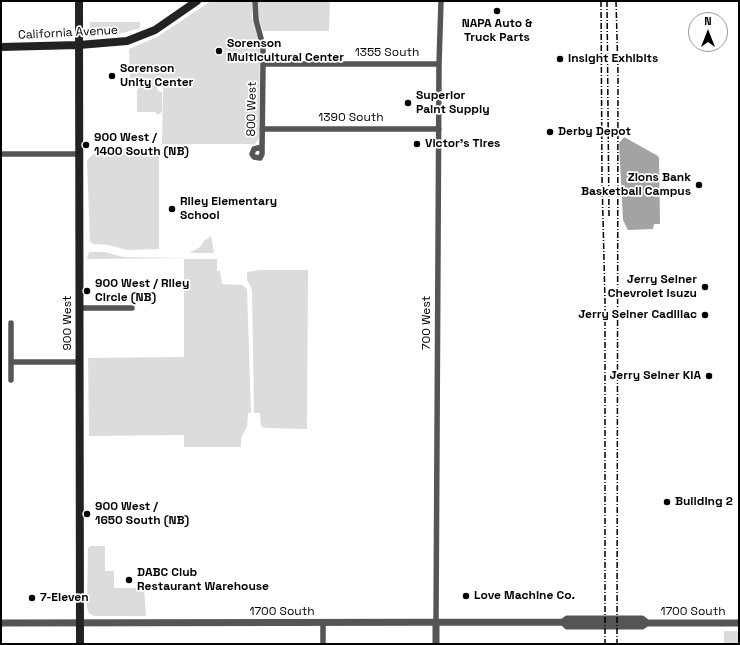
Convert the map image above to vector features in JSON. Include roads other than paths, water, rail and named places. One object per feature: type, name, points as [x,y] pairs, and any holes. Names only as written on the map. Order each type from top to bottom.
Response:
[{"type":"main road","name":"900 West","points":[[80,1],[80,644]]},
{"type":"main road","name":"California Avenue","points":[[1,47],[120,43],[141,37],[163,25],[197,1]]},
{"type":"street","name":"800 West","points":[[255,1],[256,20],[262,41],[262,147]]},
{"type":"street","name":"700 West","points":[[436,644],[439,64],[441,1]]},
{"type":"street","name":"1355 South","points":[[263,64],[439,64]]},
{"type":"street","name":"1390 South","points":[[262,128],[439,128]]},
{"type":"street","points":[[1,154],[79,154]]},
{"type":"street","points":[[79,308],[132,308]]},
{"type":"street","points":[[11,323],[11,380]]},
{"type":"street","points":[[11,362],[80,362]]},
{"type":"street","name":"1700 South","points":[[1,623],[563,622],[567,626],[642,626],[647,623],[739,623]]},
{"type":"street","points":[[323,623],[323,644]]},
{"type":"railway","points":[[601,1],[602,177],[605,302],[605,644]]},
{"type":"railway","points":[[607,1],[609,218]]},
{"type":"railway","points":[[616,1],[618,73],[617,644]]},
{"type":"place","name":"NAPA Auto & Truck Parts","points":[[497,11]]},
{"type":"place","name":"Sorenson Multicultural Center","points":[[219,51]]},
{"type":"place","name":"Insight Exhibits","points":[[560,59]]},
{"type":"place","name":"Sorenson Unity Center","points":[[112,76]]},
{"type":"place","name":"Superior Paint Supply","points":[[408,103]]},
{"type":"place","name":"Derby Depot","points":[[550,132]]},
{"type":"place","name":"Victor's Tires","points":[[417,144]]},
{"type":"place","name":"900 West / 1400 South (NB)","points":[[86,145]]},
{"type":"place","name":"Zions Bank Basketball Campus","points":[[699,185]]},
{"type":"place","name":"Riley Elementary School","points":[[172,209]]},
{"type":"place","name":"Jerry Seiner Chevrolet Isuzu","points":[[705,287]]},
{"type":"place","name":"900 West / Riley Circle (NB)","points":[[87,291]]},
{"type":"place","name":"Jerry Seiner Cadillac","points":[[705,315]]},
{"type":"place","name":"Jerry Seiner KIA","points":[[709,376]]},
{"type":"place","name":"Building 2","points":[[667,502]]},
{"type":"place","name":"900 West / 1650 South (NB)","points":[[87,514]]},
{"type":"place","name":"DABC Club Restaurant Warehouse","points":[[129,580]]},
{"type":"place","name":"Love Machine Co.","points":[[466,596]]},
{"type":"place","name":"7-Eleven","points":[[32,598]]}]
